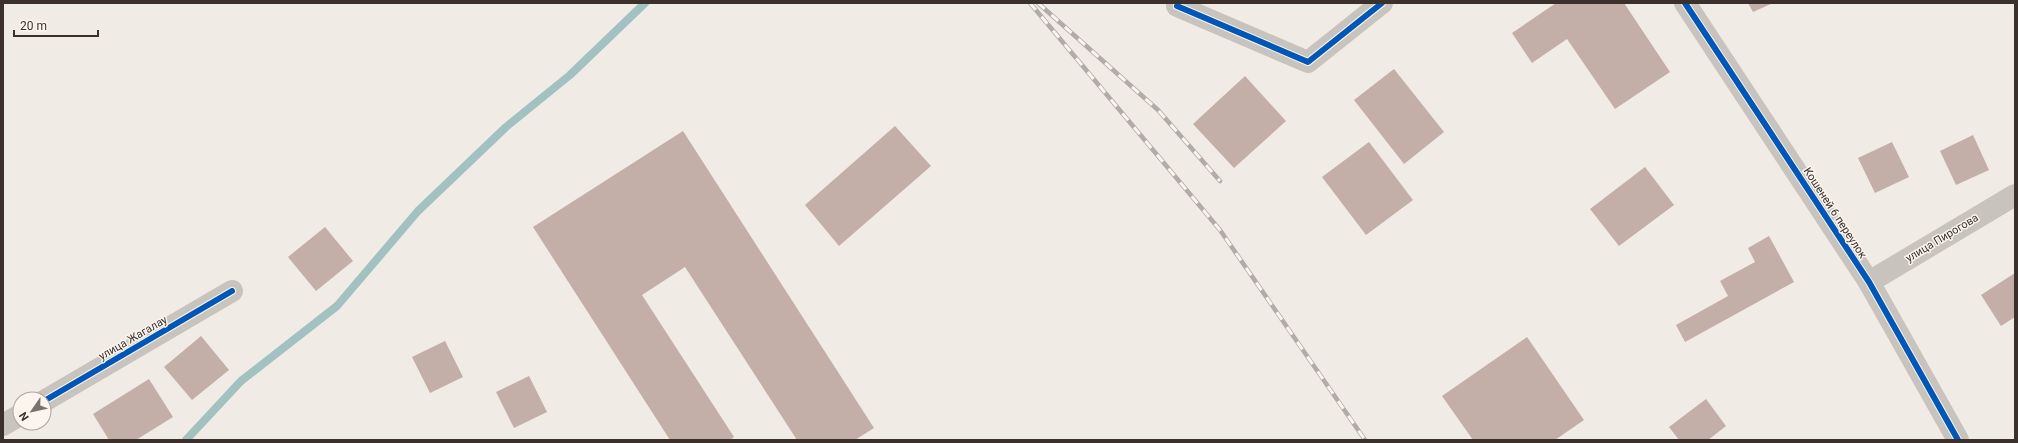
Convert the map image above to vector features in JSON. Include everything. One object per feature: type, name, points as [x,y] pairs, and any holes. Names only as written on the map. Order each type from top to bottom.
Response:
[{"type":"street","points":[[1177,6],[1308,62],[1382,3]]},
{"type":"street","name":"Кошеней 6 переулок","points":[[1685,3],[1869,282],[1958,440]]},
{"type":"street","name":"улица Пирогова","points":[[1869,282],[2015,195]]},
{"type":"street","name":"улица Жагалау","points":[[52,396],[232,291]]},
{"type":"street","points":[[3,425],[12,420]]},
{"type":"building","points":[[1556,3],[1624,3],[1670,72],[1615,109],[1567,39],[1532,63],[1512,33]]},
{"type":"building","points":[[1748,3],[1773,3],[1753,12]]},
{"type":"building","points":[[1394,69],[1444,132],[1404,164],[1354,100]]},
{"type":"building","points":[[1245,76],[1286,121],[1234,168],[1193,124]]},
{"type":"building","points":[[895,126],[931,166],[839,246],[805,205]]},
{"type":"building","points":[[683,131],[874,428],[855,440],[797,440],[685,267],[642,295],[734,437],[730,440],[670,440],[533,227]]},
{"type":"building","points":[[1973,135],[1989,170],[1956,185],[1940,151]]},
{"type":"building","points":[[1369,142],[1413,200],[1366,235],[1322,177]]},
{"type":"building","points":[[1892,142],[1909,177],[1875,193],[1858,158]]},
{"type":"building","points":[[1645,167],[1674,205],[1619,246],[1590,209]]},
{"type":"building","points":[[325,227],[353,261],[316,291],[288,257]]},
{"type":"building","points":[[1769,236],[1794,282],[1685,342],[1676,325],[1728,296],[1720,281],[1755,262],[1748,248]]},
{"type":"building","points":[[2015,273],[2015,317],[2001,326],[1981,295]]},
{"type":"building","points":[[201,336],[229,370],[192,400],[164,367]]},
{"type":"building","points":[[1527,337],[1584,420],[1555,440],[1473,440],[1442,396]]},
{"type":"building","points":[[445,341],[463,377],[430,393],[412,357]]},
{"type":"building","points":[[529,376],[547,412],[514,428],[496,392]]},
{"type":"building","points":[[149,379],[173,417],[136,440],[109,440],[93,414]]},
{"type":"building","points":[[1706,399],[1726,426],[1708,440],[1679,440],[1669,427]]},
{"type":"waterway","points":[[186,440],[241,381],[337,306],[418,211],[506,127],[570,75],[645,3]]},
{"type":"railway","points":[[1030,3],[1220,230],[1365,440]]},
{"type":"railway","points":[[1038,3],[1158,110],[1220,181]]},
{"type":"cycle path","points":[[1177,6],[1308,62],[1382,3]]},
{"type":"cycle path","points":[[1685,3],[1869,282],[1958,440]]},
{"type":"cycle path","points":[[52,396],[232,291]]}]
